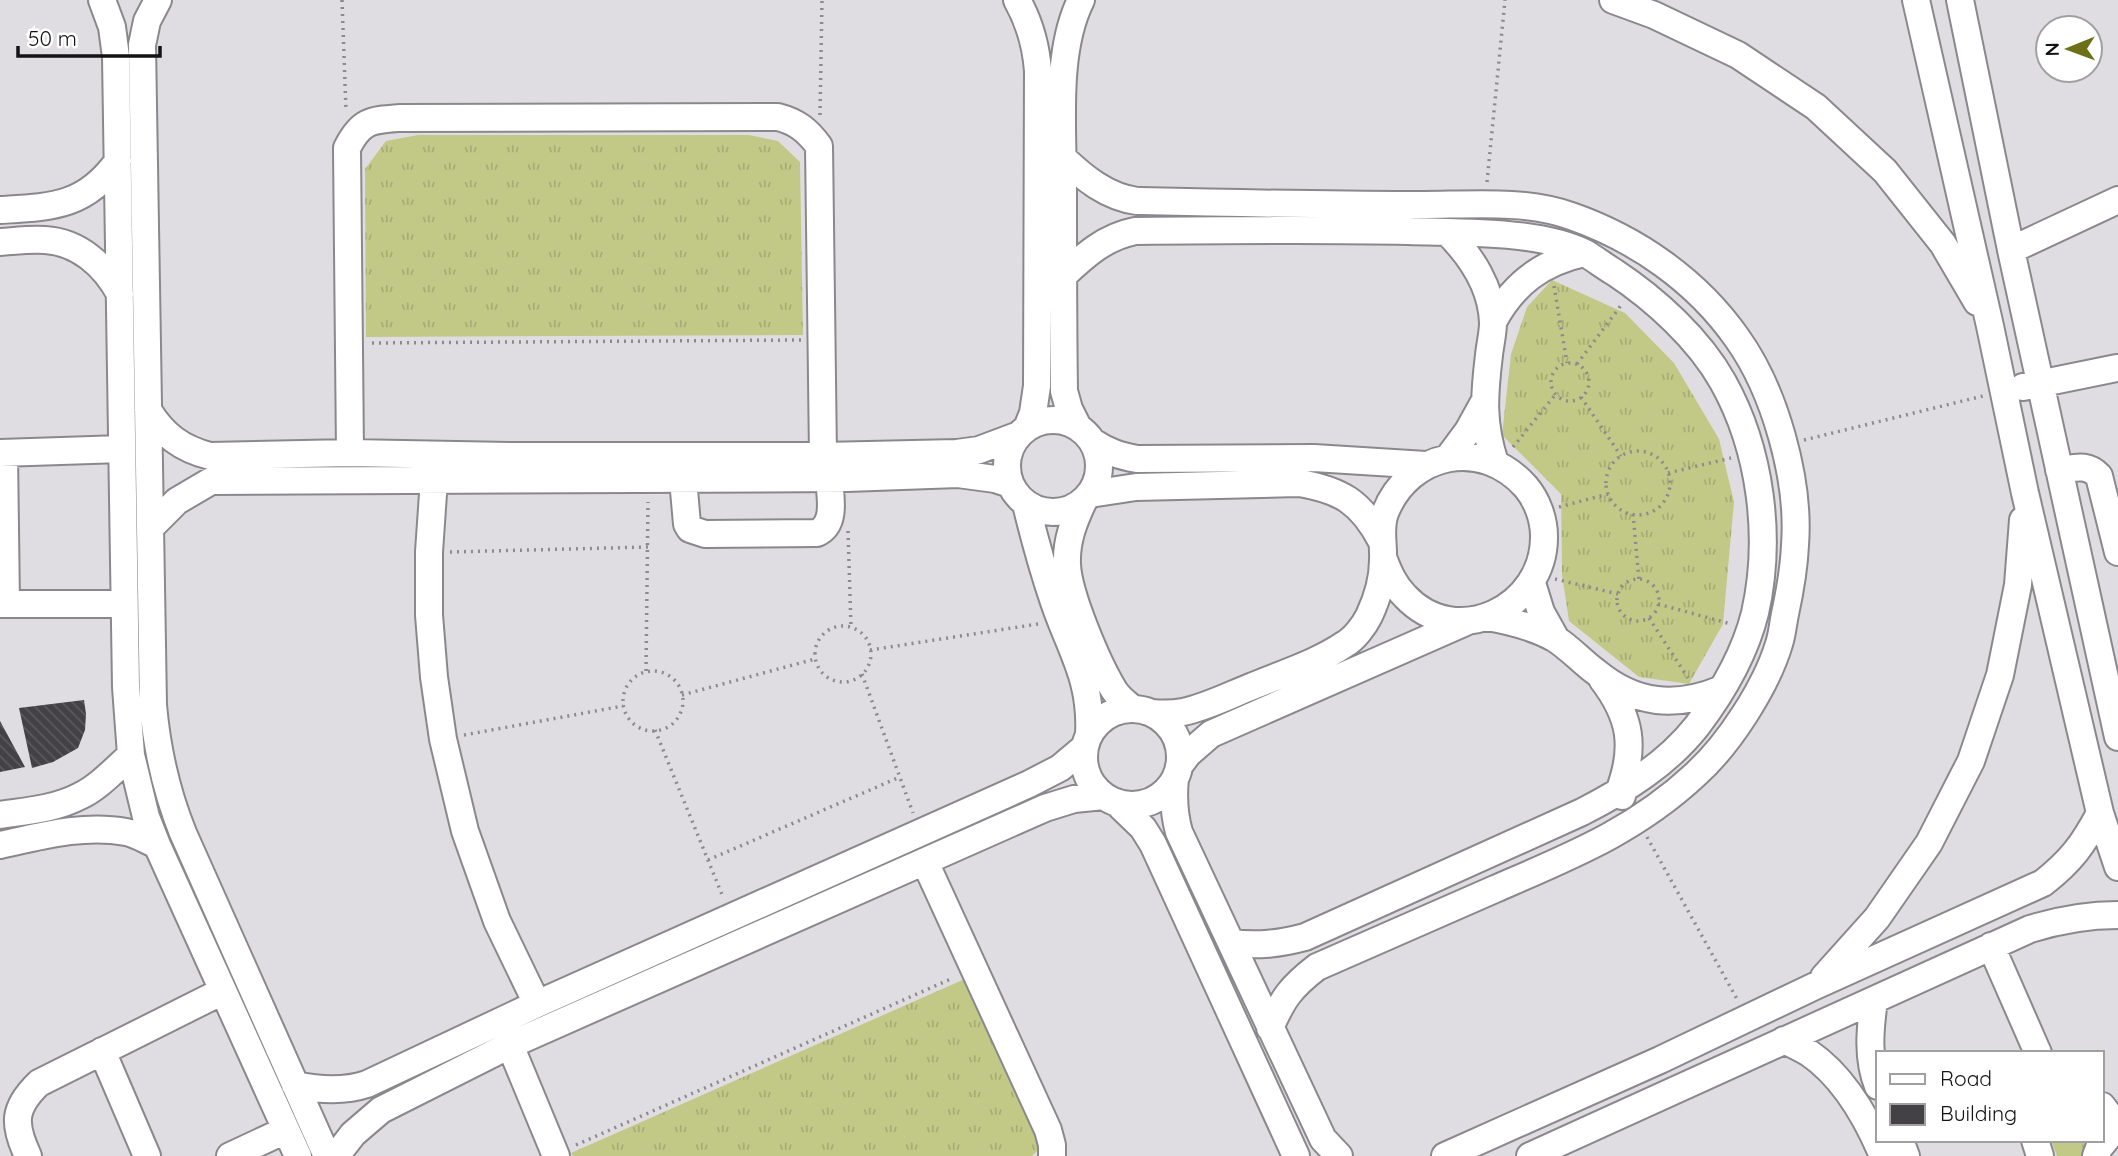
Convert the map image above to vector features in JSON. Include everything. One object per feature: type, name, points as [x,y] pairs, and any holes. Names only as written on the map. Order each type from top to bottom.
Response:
[{"type":"street","points":[[102,0],[129,65],[148,365],[153,705],[160,759],[173,809],[327,1156]]},
{"type":"street","points":[[158,0],[129,65],[118,161],[124,604],[131,755],[138,789],[157,845],[298,1156]]},
{"type":"street","points":[[1017,0],[1029,23],[1036,46],[1038,71],[1037,386],[1033,413],[1010,450],[1007,467],[1087,691],[1085,761],[1088,774],[1095,786],[1130,814],[1153,844],[1296,1156]]},
{"type":"street","points":[[1082,0],[1068,38],[1064,70],[1064,387],[1069,409],[1086,435],[1099,463],[1096,484],[1074,521],[1068,542],[1069,585],[1113,688],[1125,703],[1170,727],[1177,739],[1180,753],[1174,806],[1179,832],[1328,1150]]},
{"type":"street","points":[[1613,0],[1654,15],[1738,55],[1816,107],[1885,171],[1944,244],[1990,326]]},
{"type":"street","points":[[1960,0],[2059,470],[2110,662],[2118,737]]},
{"type":"street","points":[[1917,1],[2025,493],[2100,813],[2118,867]]},
{"type":"street","points":[[1036,46],[1050,34],[1068,38]]},
{"type":"street","points":[[350,453],[347,148],[355,132],[368,123],[381,119],[778,117],[794,121],[808,132],[819,146],[821,340],[826,467],[831,517],[824,530],[817,533],[697,532],[687,524],[683,479]]},
{"type":"street","points":[[1063,158],[1105,191],[1121,199],[1371,218],[1447,232],[1515,236],[1555,243],[1584,253],[1639,289],[1684,329],[1723,381],[1752,453],[1761,505],[1762,568],[1754,614],[1742,650],[1711,693],[1696,727],[1665,760],[1619,792],[1582,812],[1305,937],[1281,944],[1231,943]]},
{"type":"street","points":[[0,210],[52,206],[72,201],[97,185],[118,161]]},
{"type":"street","points":[[2011,250],[2118,200]]},
{"type":"street","points":[[1135,231],[1130,228],[1126,218],[1128,207],[1137,201]]},
{"type":"street","points":[[1063,276],[1104,241],[1135,231],[1291,229],[1484,205],[1543,209],[1569,215],[1618,235],[1664,263],[1704,298],[1738,340],[1763,385],[1785,444],[1793,488],[1796,542],[1779,644],[1759,690],[1733,732],[1701,770],[1664,803],[1592,847],[1317,967],[1296,983],[1280,1004],[1270,1028]]},
{"type":"street","points":[[52,206],[61,219],[59,242]]},
{"type":"street","points":[[1447,232],[1465,251],[1478,273],[1493,322],[1484,402],[1487,433],[1497,464]]},
{"type":"street","points":[[0,242],[59,242],[94,260],[120,294]]},
{"type":"street","points":[[1493,322],[1522,282],[1550,263],[1584,253]]},
{"type":"street","points":[[1639,289],[1664,263]]},
{"type":"street","points":[[121,365],[148,365]]},
{"type":"street","points":[[2004,391],[2117,368]]},
{"type":"street","points":[[1037,386],[1064,387]]},
{"type":"street","points":[[295,1086],[327,1090],[358,1087],[1037,780],[1060,768],[1087,741],[1097,724],[1119,710],[1174,713],[1196,708],[1323,657],[1348,643],[1368,619],[1380,590],[1384,517],[1393,496],[1407,478],[1437,461],[1468,431],[1484,402]]},
{"type":"street","points":[[148,410],[176,442],[198,453],[211,469],[434,479],[509,467],[826,467],[965,463],[1047,420],[1058,420],[1086,435],[1107,451],[1121,457],[1137,459],[1314,458],[1437,461],[1472,457],[1497,464],[1517,477],[1531,493],[1540,512],[1545,533],[1543,554],[1534,578],[1520,597],[1505,609],[1211,734],[1188,754],[1167,790],[1156,799],[1130,805],[1089,797],[1059,803],[510,1045],[380,1110],[353,1134],[336,1156]]},
{"type":"street","points":[[122,449],[2,453],[3,604],[124,604]]},
{"type":"street","points":[[150,528],[211,469],[350,453],[648,478],[683,479],[826,467]]},
{"type":"street","points":[[965,463],[995,479],[1040,510],[1055,513],[1070,509],[1087,498],[1136,487],[1299,484],[1318,486],[1339,493],[1371,521],[1392,580],[1406,598],[1424,611],[1445,619],[1477,619],[1523,625],[1556,639],[1599,675],[1636,696],[1657,701],[1679,701],[1711,693]]},
{"type":"street","points":[[2059,470],[2085,467],[2099,476],[2118,552]]},
{"type":"street","points":[[434,479],[429,552],[429,615],[443,738],[465,831],[497,921],[537,1004]]},
{"type":"street","points":[[1815,986],[1877,918],[1929,843],[1971,761],[2003,662],[2018,585],[2025,493]]},
{"type":"street","points":[[1534,578],[1541,612],[1556,639]]},
{"type":"street","points":[[1599,675],[1622,710],[1628,730],[1629,762],[1619,792]]},
{"type":"street","points":[[0,815],[46,808],[80,796],[104,780],[131,755]]},
{"type":"street","points":[[1619,792],[1637,820]]},
{"type":"street","points":[[80,796],[94,811],[97,830]]},
{"type":"street","points":[[1445,1156],[2043,883],[2066,864],[2085,840],[2100,813]]},
{"type":"street","points":[[0,845],[63,831],[97,830],[129,832],[157,845]]},
{"type":"street","points":[[925,862],[1048,1129],[1052,1156]]},
{"type":"street","points":[[181,899],[207,887]]},
{"type":"street","points":[[2015,897],[2030,929]]},
{"type":"street","points":[[1530,1156],[2030,929],[2088,915],[2118,915]]},
{"type":"street","points":[[1305,937],[1299,948],[1302,960],[1311,967],[1317,967]]},
{"type":"street","points":[[1992,946],[2037,1051]]},
{"type":"street","points":[[611,971],[621,995]]},
{"type":"street","points":[[28,1156],[19,1136],[17,1116],[24,1097],[39,1083],[223,991]]},
{"type":"street","points":[[1874,1000],[1870,1026],[1876,1076]]},
{"type":"street","points":[[1784,1040],[1807,1052],[1828,1068],[1870,1110],[1876,1140]]},
{"type":"street","points":[[510,1045],[555,1155]]},
{"type":"street","points":[[102,1051],[147,1156]]},
{"type":"street","points":[[1660,1060],[1674,1090]]},
{"type":"street","points":[[358,1087],[371,1117]]},
{"type":"street","points":[[2096,1156],[2099,1148],[2118,1126],[2104,1108]]},
{"type":"street","points":[[230,1156],[286,1130]]},
{"type":"path","points":[[342,0],[347,148]]},
{"type":"path","points":[[819,146],[822,0]]},
{"type":"path","points":[[1484,205],[1505,0]]},
{"type":"path","points":[[1550,263],[1567,363]]},
{"type":"path","points":[[1577,364],[1639,289]]},
{"type":"path","points":[[350,344],[821,340]]},
{"type":"path","points":[[1567,363],[1577,364],[1584,369],[1589,384],[1587,391],[1575,401],[1561,399],[1555,395],[1550,382],[1555,369],[1567,363]]},
{"type":"path","points":[[1785,444],[2004,391]]},
{"type":"path","points":[[1497,464],[1555,395]]},
{"type":"path","points":[[1581,397],[1621,456]]},
{"type":"path","points":[[1636,451],[1652,454],[1659,459],[1668,473],[1669,489],[1662,503],[1649,513],[1633,514],[1622,511],[1608,494],[1606,485],[1609,468],[1621,456],[1636,451]]},
{"type":"path","points":[[1668,473],[1752,453]]},
{"type":"path","points":[[646,671],[648,478]]},
{"type":"path","points":[[1540,512],[1608,494]]},
{"type":"path","points":[[1633,514],[1639,580]]},
{"type":"path","points":[[848,519],[851,627]]},
{"type":"path","points":[[429,552],[648,547]]},
{"type":"path","points":[[1534,578],[1618,594]]},
{"type":"path","points":[[1639,580],[1654,587],[1658,604],[1649,618],[1639,622],[1629,620],[1621,613],[1618,594],[1626,583],[1639,580]]},
{"type":"path","points":[[1658,604],[1749,629]]},
{"type":"path","points":[[1649,618],[1711,693]]},
{"type":"path","points":[[870,650],[1061,620]]},
{"type":"path","points":[[843,625],[851,627],[864,636],[870,650],[869,663],[862,674],[848,681],[834,681],[821,672],[815,659],[817,642],[827,630],[843,625]]},
{"type":"path","points":[[682,695],[815,659]]},
{"type":"path","points":[[646,671],[665,673],[679,686],[682,695],[681,712],[677,719],[671,725],[655,730],[639,727],[632,722],[624,706],[623,697],[631,681],[646,671]]},
{"type":"path","points":[[862,674],[920,833]]},
{"type":"path","points":[[443,738],[624,706]]},
{"type":"path","points":[[655,730],[731,917]]},
{"type":"path","points":[[708,860],[900,777]]},
{"type":"path","points":[[1637,820],[1748,1019]]},
{"type":"path","points":[[555,1155],[975,969]]},
{"type":"green space","points":[[418,135],[749,135],[778,141],[800,162],[803,335],[366,337],[365,169],[386,141]]},
{"type":"green space","points":[[1552,280],[1625,313],[1674,363],[1719,439],[1734,502],[1723,624],[1689,684],[1639,677],[1569,621],[1562,575],[1561,494],[1502,435],[1511,354],[1527,307]]},
{"type":"green space","points":[[967,978],[1040,1148],[1032,1156],[573,1156],[571,1153]]},
{"type":"green space","points":[[2052,1142],[2099,1142],[2089,1156],[2057,1156]]},
{"type":"building","points":[[84,700],[85,730],[78,748],[53,762],[32,768],[19,708]]},
{"type":"building","points":[[0,721],[25,767],[0,772]]}]
